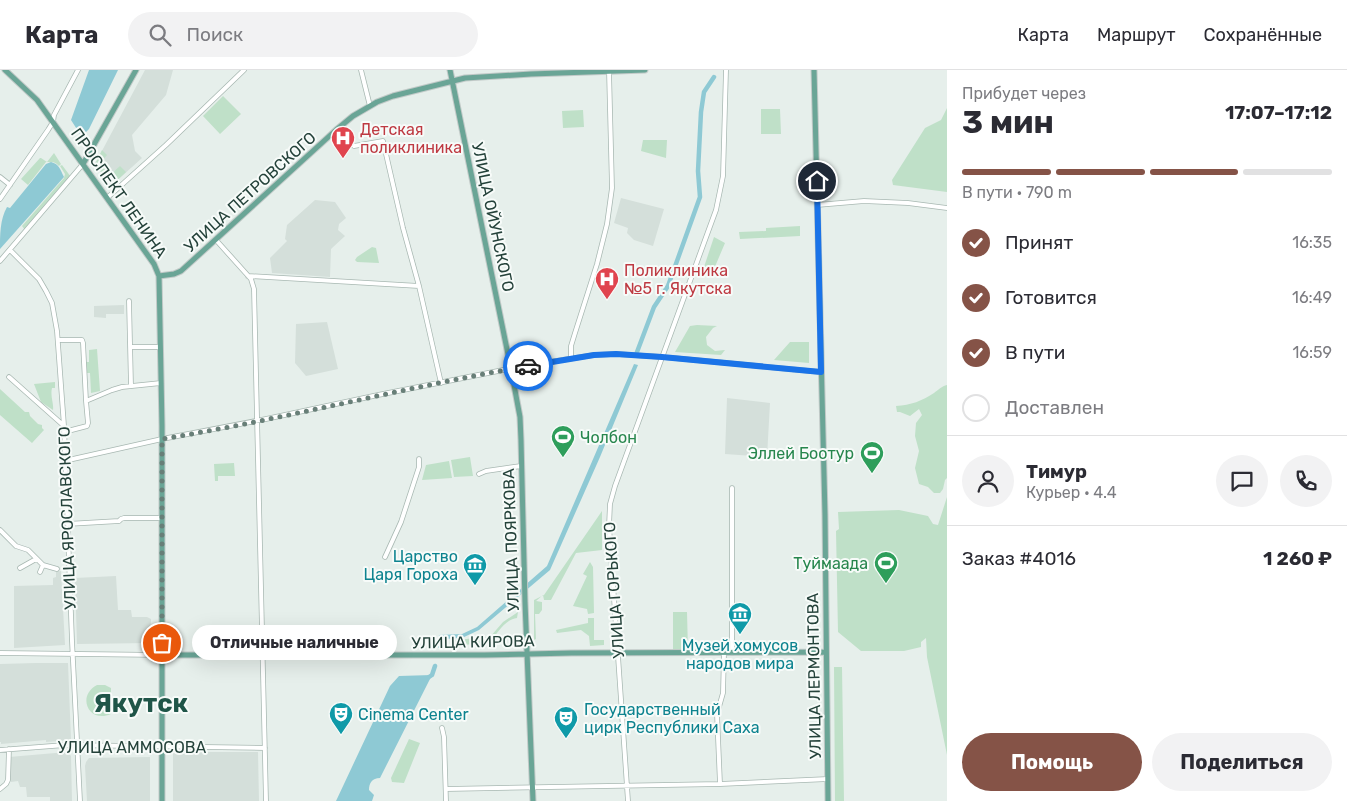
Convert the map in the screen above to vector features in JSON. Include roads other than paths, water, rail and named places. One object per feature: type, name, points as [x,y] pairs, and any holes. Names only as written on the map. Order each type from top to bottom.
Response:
[{"type":"main road","name":"ПРОСПЕКТ ЛЕНИНА","points":[[5,70],[34,96],[154,264],[159,276],[162,439],[162,801]]},
{"type":"main road","points":[[83,164],[136,70]]},
{"type":"main road","name":"УЛИЦА ОЙУНСКОГО","points":[[450,70],[511,369]]},
{"type":"main road","name":"УЛИЦА ПЕТРОВСКОГО","points":[[159,276],[181,271],[336,130],[353,116],[393,96],[470,77],[645,70]]},
{"type":"main road","name":"УЛИЦА ЛЕРМОНТОВА","points":[[814,70],[825,515],[828,801]]},
{"type":"main road","name":"УЛИЦА ПОЯРКОВА","points":[[511,369],[520,417],[533,801]]},
{"type":"main road","name":"УЛИЦА КИРОВА","points":[[162,655],[826,652]]},
{"type":"street","points":[[0,200],[53,122],[54,115],[78,70]]},
{"type":"street","points":[[107,198],[172,140],[244,70]]},
{"type":"street","points":[[361,70],[370,106]]},
{"type":"street","name":"УЛИЦА ГОРЬКОГО","points":[[628,801],[609,526],[610,504],[630,444],[708,234],[719,196],[722,176],[726,70]]},
{"type":"street","points":[[571,358],[575,333],[597,264],[607,224],[612,188],[609,71]]},
{"type":"street","points":[[336,130],[354,146],[383,141],[441,383]]},
{"type":"street","points":[[0,262],[83,164]]},
{"type":"street","points":[[0,177],[10,185]]},
{"type":"street","points":[[817,206],[864,201],[908,203],[947,208]]},
{"type":"street","points":[[216,240],[252,281],[254,289],[266,801]]},
{"type":"street","name":"УЛИЦА ЯРОСЛАВСКОГО","points":[[10,250],[39,279],[52,303],[55,315],[64,426],[80,801]]},
{"type":"street","points":[[248,276],[419,286]]},
{"type":"street","points":[[129,301],[131,386]]},
{"type":"street","points":[[58,340],[82,340],[83,343],[88,423],[87,426],[64,432]]},
{"type":"street","points":[[130,347],[160,347]]},
{"type":"street","points":[[64,461],[378,395],[594,355],[616,354],[662,357],[821,372]]},
{"type":"street","points":[[9,377],[64,426]]},
{"type":"street","points":[[86,401],[112,390],[161,383]]},
{"type":"street","points":[[385,557],[401,522],[419,467],[419,459]]},
{"type":"street","points":[[478,474],[521,466]]},
{"type":"street","points":[[732,488],[732,653]]},
{"type":"street","points":[[67,524],[119,522],[124,518],[162,518]]},
{"type":"street","points":[[0,530],[16,546],[28,550],[43,565],[57,569]]},
{"type":"street","points":[[20,568],[36,559]]},
{"type":"street","points":[[40,572],[43,565]]},
{"type":"street","name":"УЛИЦА КИРОВА","points":[[0,653],[162,655]]},
{"type":"street","points":[[720,784],[717,714],[723,693],[724,653]]},
{"type":"street","points":[[442,728],[444,737],[446,801]]},
{"type":"street","name":"УЛИЦА АММОСОВА","points":[[0,750],[65,745],[265,748]]},
{"type":"street","points":[[0,789],[8,780],[8,749]]},
{"type":"street","points":[[446,789],[720,784],[828,778]]},
{"type":"water","points":[[89,70],[118,70],[89,129],[83,135],[80,134],[71,120]]},
{"type":"water","points":[[51,162],[58,166],[64,177],[0,249],[0,233],[7,207],[10,208],[46,164]]},
{"type":"water","points":[[634,364],[638,365],[550,570],[479,630],[462,638],[443,639],[442,647],[438,648],[439,635],[462,634],[477,627],[547,566]]},
{"type":"water","points":[[432,675],[380,778],[370,783],[369,790],[374,795],[372,801],[336,801],[390,686],[399,676]]},
{"type":"waterway","points":[[637,352],[654,307],[668,286],[700,197],[698,171],[701,112],[704,92],[714,77]]},
{"type":"waterway","points":[[429,677],[432,675],[435,666]]},
{"type":"place","name":"Детская поликлиника","points":[[343,159]]},
{"type":"place","name":"Поликлиника №5 г. Якутска","points":[[607,300]]},
{"type":"place","name":"Чолбон","points":[[563,458]]},
{"type":"place","name":"Эллей Боотур","points":[[872,474]]},
{"type":"place","name":"Туймаада","points":[[886,584]]},
{"type":"place","name":"Царство Царя Гороха","points":[[475,586]]},
{"type":"place","name":"Музей хомусов народов мира","points":[[740,635]]},
{"type":"place","name":"Отличные наличные","points":[[162,643]]},
{"type":"place","name":"Cinema Center","points":[[341,735]]},
{"type":"place","name":"Государственный цирк Республики Саха","points":[[566,739]]},
{"type":"district","name":"Якутск","points":[[141,703]]}]
